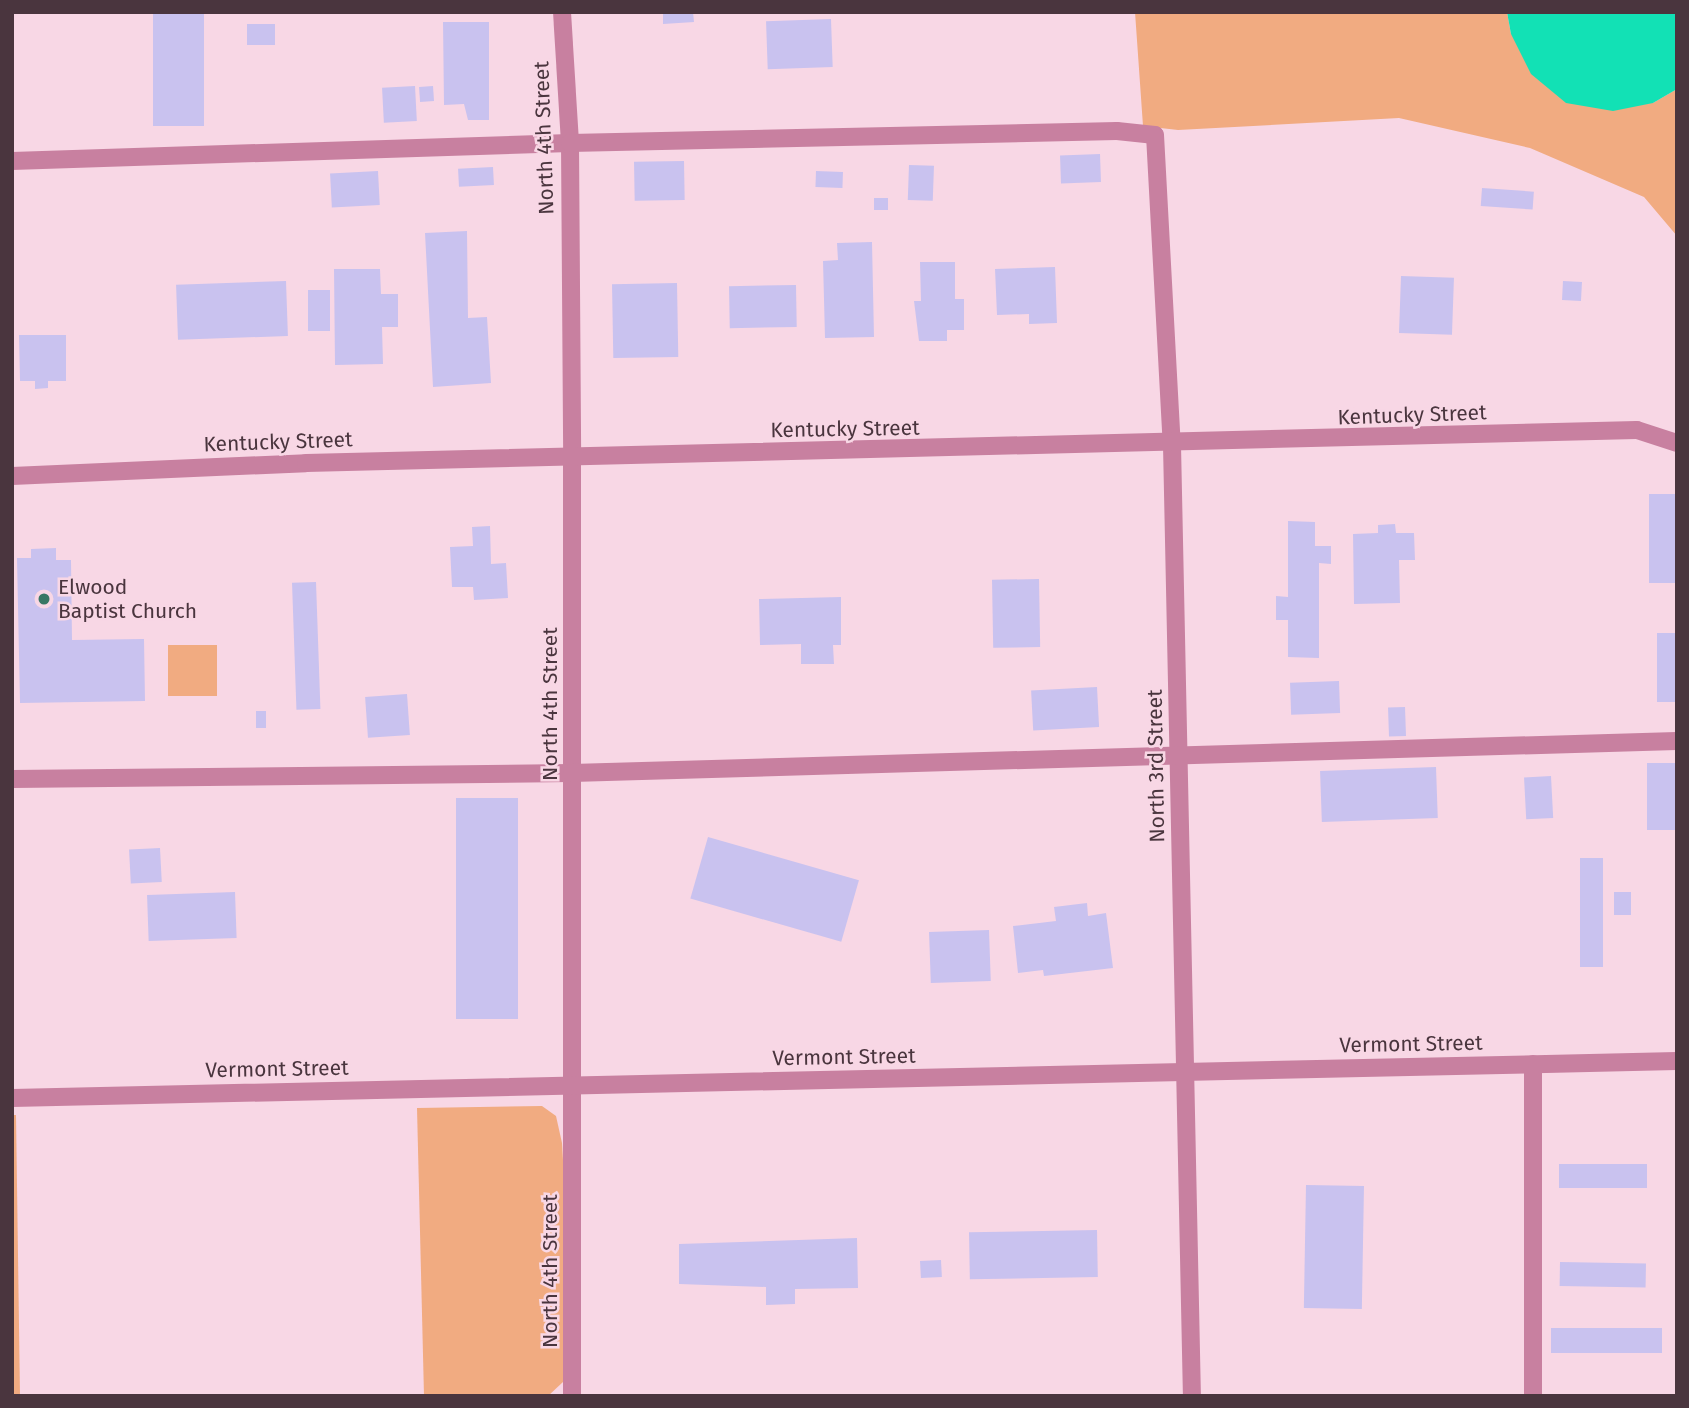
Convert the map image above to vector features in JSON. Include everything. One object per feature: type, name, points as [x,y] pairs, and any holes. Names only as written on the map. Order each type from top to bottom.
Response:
[{"type":"street","name":"North 4th Street","points":[[562,12],[569,143],[572,457],[572,1396]]},
{"type":"street","name":"North 3rd Street","points":[[569,143],[1104,131],[1155,135],[1172,445],[1192,1396]]},
{"type":"street","points":[[12,161],[569,143]]},
{"type":"street","name":"Kentucky Street","points":[[12,476],[572,457],[1172,445],[1637,430],[1677,443]]},
{"type":"street","points":[[12,779],[572,773],[1179,753],[1677,741]]},
{"type":"street","name":"Vermont Street","points":[[12,1098],[1677,1061]]},
{"type":"street","points":[[1533,1064],[1533,1396]]},
{"type":"shaded area","points":[[1135,12],[1507,12],[1511,34],[1653,103],[1677,89],[1677,236],[1644,197],[1530,148],[1399,118],[1178,130],[1143,126]]},
{"type":"shaded area","points":[[1507,12],[1677,12],[1677,89],[1653,103],[1613,111],[1566,103],[1531,74],[1511,34]]},
{"type":"shaded area","points":[[168,645],[217,645],[217,696],[168,696]]},
{"type":"shaded area","points":[[542,1106],[556,1116],[562,1143],[574,1352],[563,1382],[548,1396],[424,1396],[417,1108]]},
{"type":"shaded area","points":[[12,1115],[16,1115],[20,1396],[12,1396]]},
{"type":"building","points":[[153,12],[204,12],[204,126],[153,126]]},
{"type":"building","points":[[663,12],[693,12],[694,22],[663,24]]},
{"type":"building","points":[[831,19],[833,67],[768,69],[766,21]]},
{"type":"building","points":[[443,22],[489,22],[489,120],[468,120],[464,104],[444,105]]},
{"type":"building","points":[[247,24],[275,24],[275,45],[247,45]]},
{"type":"building","points":[[415,86],[417,121],[384,123],[382,88]]},
{"type":"building","points":[[433,86],[434,101],[420,102],[419,87]]},
{"type":"building","points":[[1100,154],[1101,182],[1061,183],[1060,155]]},
{"type":"building","points":[[684,161],[685,200],[635,201],[634,162]]},
{"type":"building","points":[[909,165],[934,166],[933,201],[908,200]]},
{"type":"building","points":[[493,167],[494,185],[459,187],[458,169]]},
{"type":"building","points":[[378,171],[380,205],[332,207],[330,174]]},
{"type":"building","points":[[816,171],[843,172],[842,188],[815,187]]},
{"type":"building","points":[[1482,188],[1534,192],[1533,210],[1481,206]]},
{"type":"building","points":[[874,198],[888,198],[888,210],[874,210]]},
{"type":"building","points":[[467,231],[468,318],[487,317],[491,383],[433,387],[425,233]]},
{"type":"building","points":[[872,242],[874,337],[825,338],[823,261],[838,260],[837,243]]},
{"type":"building","points":[[920,262],[955,262],[955,299],[964,299],[964,330],[947,330],[947,341],[919,341],[914,301],[921,301]]},
{"type":"building","points":[[1055,267],[1057,323],[1029,324],[1029,314],[997,315],[995,269]]},
{"type":"building","points":[[334,269],[380,269],[381,294],[398,294],[398,327],[382,327],[383,364],[335,365]]},
{"type":"building","points":[[1401,276],[1454,278],[1452,335],[1399,333]]},
{"type":"building","points":[[286,281],[288,336],[178,340],[176,285]]},
{"type":"building","points":[[1563,281],[1582,282],[1581,301],[1562,300]]},
{"type":"building","points":[[677,283],[678,357],[613,358],[612,284]]},
{"type":"building","points":[[796,285],[797,327],[730,328],[729,286]]},
{"type":"building","points":[[308,290],[330,290],[330,331],[308,331]]},
{"type":"building","points":[[19,335],[66,335],[66,381],[48,381],[48,388],[35,389],[35,381],[20,381]]},
{"type":"building","points":[[1649,494],[1677,494],[1677,583],[1649,583]]},
{"type":"building","points":[[1288,521],[1315,522],[1315,546],[1331,546],[1331,564],[1319,563],[1319,658],[1288,657],[1288,620],[1276,620],[1276,596],[1288,597]]},
{"type":"building","points":[[1395,524],[1396,533],[1414,533],[1415,560],[1399,560],[1400,603],[1354,604],[1353,534],[1378,533],[1378,525]]},
{"type":"building","points":[[490,526],[491,564],[506,563],[508,598],[474,600],[473,587],[452,587],[450,547],[473,546],[472,527]]},
{"type":"building","name":"Elwood Baptist Church","points":[[56,548],[56,560],[71,560],[72,640],[144,639],[145,701],[20,703],[17,558],[31,558],[31,549]]},
{"type":"building","points":[[1039,579],[1040,647],[993,648],[992,580]]},
{"type":"building","points":[[316,582],[320,709],[296,710],[292,583]]},
{"type":"building","points":[[841,597],[841,645],[833,645],[834,664],[801,664],[801,644],[760,645],[759,599]]},
{"type":"building","points":[[1657,633],[1677,633],[1677,702],[1657,702]]},
{"type":"building","points":[[1339,681],[1340,713],[1291,715],[1290,683]]},
{"type":"building","points":[[1097,687],[1099,727],[1033,730],[1031,690]]},
{"type":"building","points":[[407,694],[410,735],[368,738],[365,697]]},
{"type":"building","points":[[1405,707],[1406,736],[1389,737],[1388,708]]},
{"type":"building","points":[[256,711],[266,711],[266,728],[256,728]]},
{"type":"building","points":[[1647,763],[1677,763],[1677,830],[1647,830]]},
{"type":"building","points":[[1436,767],[1438,818],[1322,822],[1320,771]]},
{"type":"building","points":[[1551,776],[1553,818],[1526,819],[1524,777]]},
{"type":"building","points":[[456,798],[518,798],[518,1019],[456,1019]]},
{"type":"building","points":[[708,837],[859,880],[841,942],[690,899]]},
{"type":"building","points":[[160,848],[162,882],[131,884],[129,850]]},
{"type":"building","points":[[1580,858],[1603,858],[1603,967],[1580,967]]},
{"type":"building","points":[[235,892],[237,938],[149,941],[147,895]]},
{"type":"building","points":[[1614,892],[1631,892],[1631,915],[1614,915]]},
{"type":"building","points":[[1087,903],[1088,916],[1106,913],[1113,968],[1044,976],[1043,970],[1018,973],[1013,926],[1056,921],[1054,907]]},
{"type":"building","points":[[989,930],[991,981],[931,983],[929,932]]},
{"type":"building","points":[[1559,1164],[1647,1164],[1647,1188],[1559,1188]]},
{"type":"building","points":[[1306,1185],[1364,1186],[1362,1309],[1304,1308]]},
{"type":"building","points":[[1097,1230],[1098,1277],[970,1279],[969,1232]]},
{"type":"building","points":[[857,1238],[858,1288],[795,1289],[795,1304],[766,1305],[766,1287],[679,1284],[679,1244]]},
{"type":"building","points":[[941,1260],[942,1277],[921,1278],[920,1261]]},
{"type":"building","points":[[1560,1262],[1646,1264],[1646,1287],[1560,1286]]},
{"type":"building","points":[[1551,1328],[1662,1328],[1662,1353],[1551,1353]]},
{"type":"place","name":"Elwood Baptist Church","points":[[44,599]]}]
